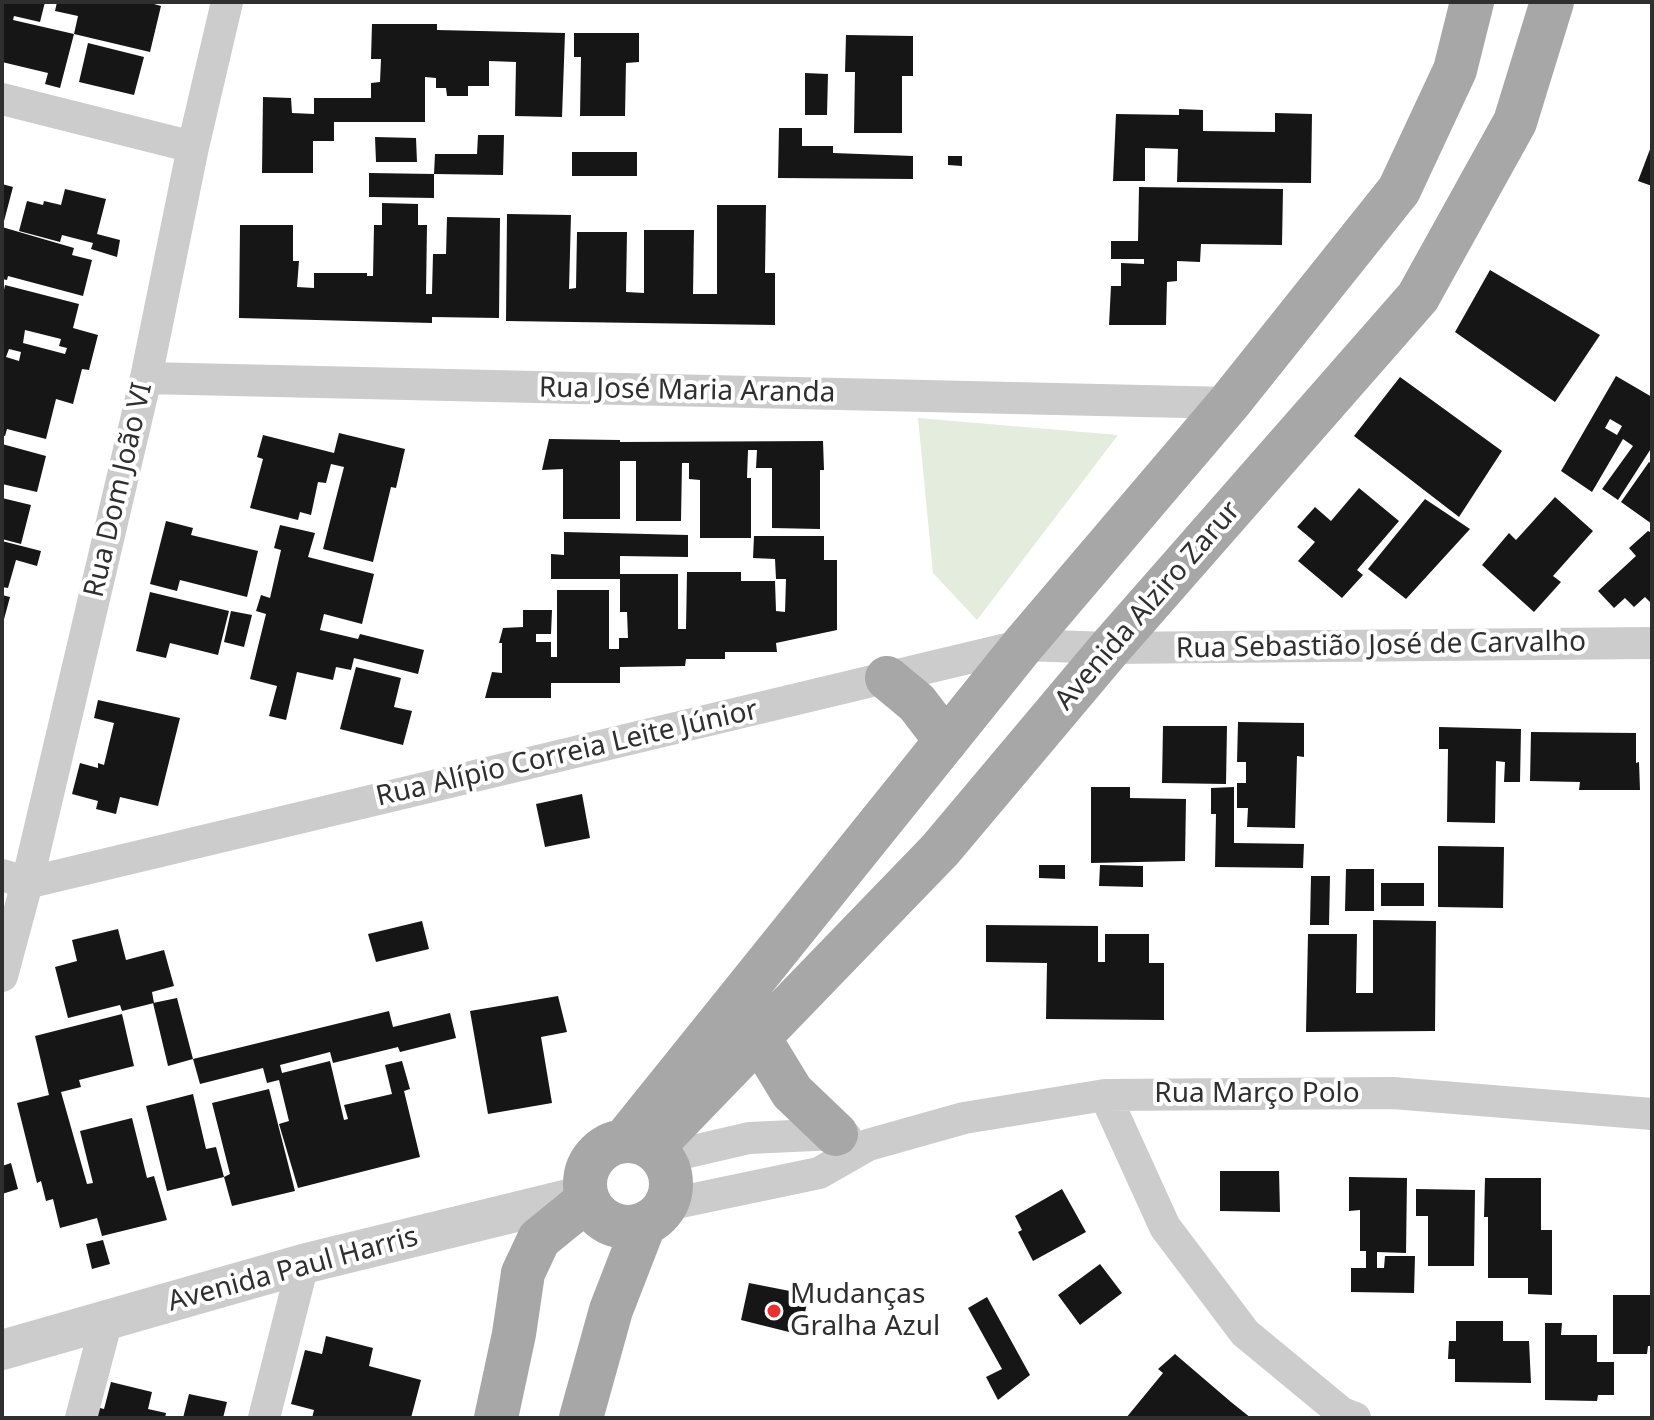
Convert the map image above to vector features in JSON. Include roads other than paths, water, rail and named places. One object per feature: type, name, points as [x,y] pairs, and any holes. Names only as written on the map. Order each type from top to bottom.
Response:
[{"type":"main road","points":[[646,1149],[946,741],[1023,645],[1229,403],[1399,190],[1455,70],[1472,2]]},
{"type":"main road","name":"Avenida Alziro Zarur","points":[[646,1149],[759,1038],[940,850],[1110,648],[1418,297],[1515,122],[1552,2]]},
{"type":"main road","points":[[887,678],[917,703],[946,741]]},
{"type":"main road","points":[[759,1038],[792,1092],[852,1140]]},
{"type":"main road","points":[[581,1418],[611,1310],[655,1215],[671,1190],[670,1173],[646,1149],[609,1145],[597,1153],[584,1180],[586,1198],[594,1212],[617,1227],[631,1228],[655,1215]]},
{"type":"main road","points":[[496,1418],[523,1273],[539,1239],[586,1198]]},
{"type":"street","name":"Rua Dom João VI","points":[[2,976],[14,879],[146,378],[193,147],[227,2]]},
{"type":"street","points":[[2,99],[193,147]]},
{"type":"street","name":"Rua José Maria Aranda","points":[[146,378],[1229,403]]},
{"type":"street","name":"Rua Sebastião José de Carvalho","points":[[1110,648],[1652,643]]},
{"type":"street","name":"Rua Alípio Correia Leite Júnior","points":[[14,879],[1023,645],[1110,648]]},
{"type":"street","name":"Rua Março Polo","points":[[646,1149],[749,1138],[852,1140],[1105,1095],[1393,1093],[1652,1114]]},
{"type":"street","points":[[1105,1095],[1165,1227],[1245,1333],[1342,1413],[1355,1418]]},
{"type":"street","name":"Rua Março Polo","points":[[655,1215],[819,1173],[852,1140]]},
{"type":"street","name":"Avenida Paul Harris","points":[[2,1350],[303,1264],[586,1198]]},
{"type":"street","points":[[264,1418],[303,1264]]},
{"type":"street","points":[[81,1418],[107,1320]]},
{"type":"place","name":"Mudanças Gralha Azul","points":[[774,1311]]}]
